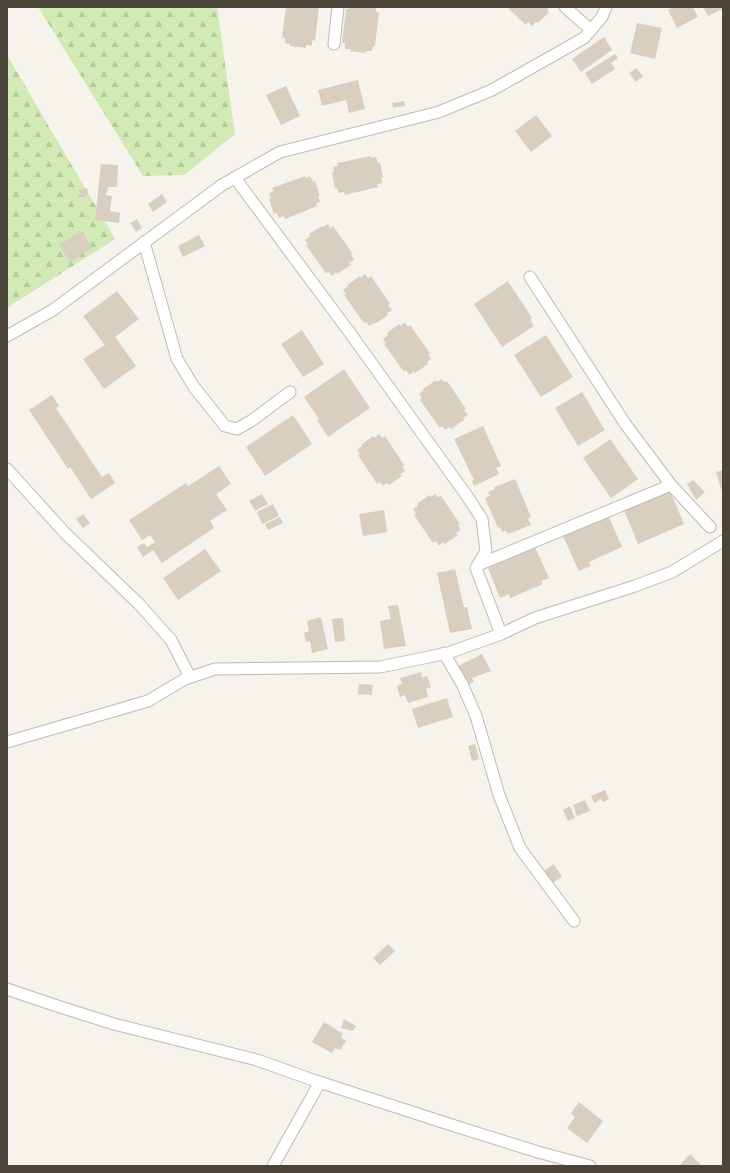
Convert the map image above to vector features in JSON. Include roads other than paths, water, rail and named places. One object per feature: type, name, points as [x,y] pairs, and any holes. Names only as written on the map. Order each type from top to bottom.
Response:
[{"type":"street","points":[[334,44],[338,7]]},
{"type":"street","points":[[565,7],[591,30]]},
{"type":"street","points":[[7,336],[53,310],[222,185],[280,152],[439,112],[486,93],[584,38],[602,17],[606,7]]},
{"type":"street","points":[[235,178],[350,333],[482,519],[486,551],[476,568],[500,634]]},
{"type":"street","points":[[144,242],[176,359],[194,387],[225,426],[237,429],[251,421],[290,392]]},
{"type":"street","points":[[530,277],[626,425],[671,486],[710,527]]},
{"type":"street","points":[[7,469],[66,533],[139,604],[171,640],[190,677]]},
{"type":"street","points":[[478,565],[671,486]]},
{"type":"street","points":[[7,742],[148,701],[185,678],[214,669],[380,667],[444,654],[500,634],[535,618],[672,572],[723,541]]},
{"type":"street","points":[[444,654],[462,684],[476,716],[499,795],[520,848],[574,921]]},
{"type":"street","points":[[7,989],[114,1024],[257,1060],[472,1132],[590,1166]]},
{"type":"street","points":[[273,1166],[320,1082]]}]
